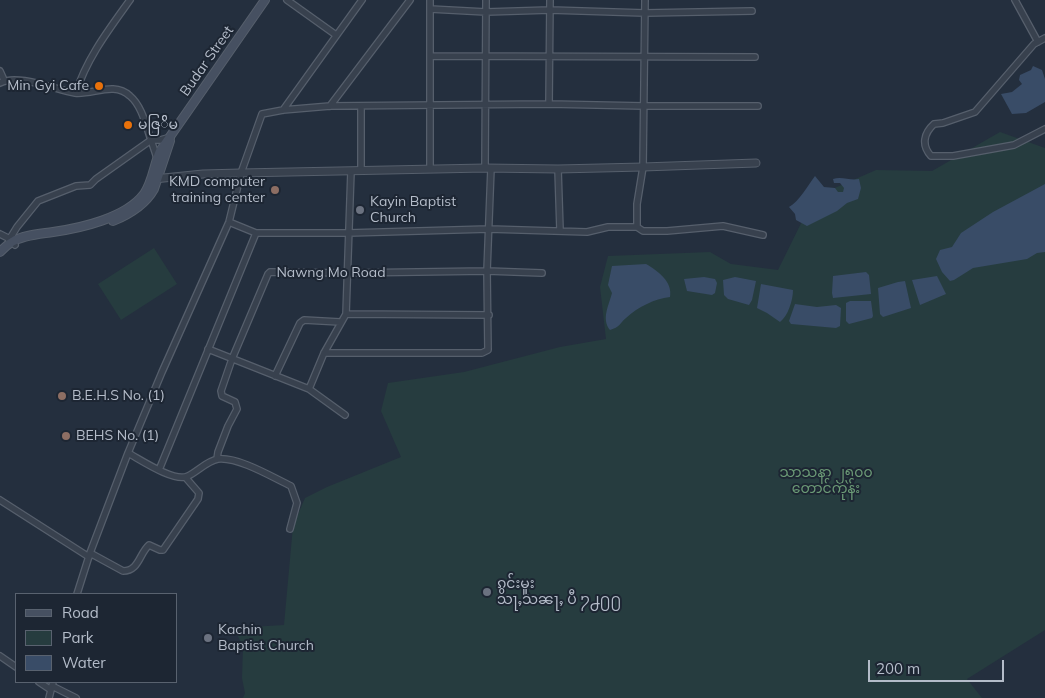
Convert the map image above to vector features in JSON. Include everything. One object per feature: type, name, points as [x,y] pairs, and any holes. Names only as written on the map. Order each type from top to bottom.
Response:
[{"type":"main road","name":"Budar Street","points":[[171,137],[192,103],[265,0]]},
{"type":"main road","points":[[154,179],[157,158],[171,137]]},
{"type":"main road","points":[[0,252],[12,242],[34,235],[91,225],[130,206],[141,197],[154,179],[171,137]]},
{"type":"main road","points":[[0,257],[12,242]]},
{"type":"street","points":[[76,93],[96,50],[130,0]]},
{"type":"street","points":[[287,0],[336,35]]},
{"type":"street","points":[[283,110],[362,0]]},
{"type":"street","points":[[330,106],[410,0]]},
{"type":"street","points":[[430,0],[430,168]]},
{"type":"street","points":[[324,354],[482,353],[488,350],[487,271],[489,229],[486,0]]},
{"type":"street","points":[[549,104],[551,55],[550,0]]},
{"type":"street","points":[[637,227],[637,204],[643,167],[646,58],[645,0]]},
{"type":"street","points":[[1016,0],[1038,42]]},
{"type":"street","points":[[430,9],[486,12],[550,10],[645,12],[752,11]]},
{"type":"street","points":[[1045,38],[1034,44],[975,112],[943,123],[934,124],[927,131],[924,144],[931,156],[953,156],[1014,145],[1045,129]]},
{"type":"street","points":[[431,56],[755,57]]},
{"type":"street","points":[[0,71],[2,81],[26,80],[76,93],[113,88],[130,95],[140,109],[157,158]]},
{"type":"street","points":[[77,593],[89,554],[128,454],[162,372],[229,222],[241,173],[262,114],[283,110],[330,106],[549,104],[758,106]]},
{"type":"street","points":[[360,107],[361,170]]},
{"type":"street","points":[[0,234],[12,242],[17,227],[38,201],[76,186],[90,185],[151,140],[171,137]]},
{"type":"street","points":[[154,179],[203,174],[430,168],[558,169],[756,164]]},
{"type":"street","points":[[558,169],[560,230]]},
{"type":"street","points":[[309,389],[324,354],[346,314],[351,171]]},
{"type":"street","points":[[229,222],[256,233],[348,233],[489,229],[587,232],[608,227],[637,227],[643,230],[667,231],[723,226],[763,235]]},
{"type":"street","points":[[159,470],[256,233]]},
{"type":"street","name":"Nawng Mo Road","points":[[217,459],[228,426],[237,409],[235,402],[221,394],[232,359],[270,272],[487,271],[542,273]]},
{"type":"street","points":[[346,314],[489,315]]},
{"type":"street","points":[[275,376],[300,322],[304,320],[340,322]]},
{"type":"street","points":[[208,349],[309,389],[345,415]]},
{"type":"street","points":[[128,454],[172,477],[186,478],[217,459],[230,460],[258,470],[291,486],[297,502],[290,529]]},
{"type":"street","points":[[0,500],[89,554],[124,571],[129,571],[134,568],[149,545],[160,550],[166,548],[198,499],[199,493],[186,478]]},
{"type":"street","points":[[0,656],[15,665]]},
{"type":"street","points":[[49,698],[52,686],[76,698]]},
{"type":"green space","name":"သာသနာ ၂၅၀၀ တောင်ကုန်း","points":[[1000,132],[1045,148],[1045,630],[967,679],[982,698],[243,698],[245,693],[242,678],[243,647],[234,628],[284,625],[293,526],[305,498],[401,457],[381,411],[388,383],[464,372],[560,347],[606,339],[600,287],[608,256],[710,252],[731,264],[778,270],[814,197],[876,170],[932,171]]},
{"type":"green space","points":[[154,248],[177,284],[121,320],[98,284]]},
{"type":"water","points":[[1033,66],[1042,70],[1045,79],[1045,102],[1026,113],[1012,114],[1001,94],[1012,92],[1022,84],[1019,80],[1020,75],[1031,70]]},
{"type":"water","points":[[815,176],[824,187],[835,188],[838,192],[843,192],[844,188],[840,183],[834,183],[833,179],[859,179],[861,188],[858,199],[847,203],[837,211],[807,226],[796,220],[795,214],[789,207],[800,197]]},
{"type":"water","points":[[1045,184],[1045,252],[1037,253],[1027,259],[973,268],[950,281],[942,272],[936,259],[940,250],[952,247],[961,233],[993,212]]},
{"type":"water","points":[[646,264],[660,274],[667,282],[670,297],[641,307],[618,326],[610,330],[607,326],[606,317],[612,293],[608,285],[612,266]]},
{"type":"water","points":[[866,272],[869,275],[871,294],[833,298],[833,276]]},
{"type":"water","points":[[937,276],[946,294],[920,305],[912,280]]},
{"type":"water","points":[[704,277],[715,279],[717,283],[715,293],[712,295],[687,291],[684,279]]},
{"type":"water","points":[[735,277],[756,281],[749,305],[728,299],[724,295],[723,280]]},
{"type":"water","points":[[905,281],[911,308],[883,317],[880,314],[878,288]]},
{"type":"water","points":[[761,284],[793,290],[789,308],[780,322],[757,308]]},
{"type":"water","points":[[850,301],[871,301],[872,318],[849,324],[846,321],[846,303]]},
{"type":"water","points":[[795,304],[817,307],[836,305],[841,308],[840,326],[836,328],[791,324],[789,321]]},
{"type":"place","name":"Min Gyi Cafe","points":[[99,86]]},
{"type":"place","name":"မဇြ်ိမ","points":[[128,125]]},
{"type":"place","name":"KMD computer training center","points":[[275,190]]},
{"type":"place","name":"Kayin Baptist Church","points":[[360,210]]},
{"type":"place","name":"B.E.H.S No. (1)","points":[[62,396]]},
{"type":"place","name":"BEHS No. (1)","points":[[66,436]]},
{"type":"place","name":"ၵွင်းမူး သႃႇသၼႃႇ ပီ ႒႕႐႐","points":[[487,592]]},
{"type":"place","name":"Kachin Baptist Church","points":[[208,638]]}]
